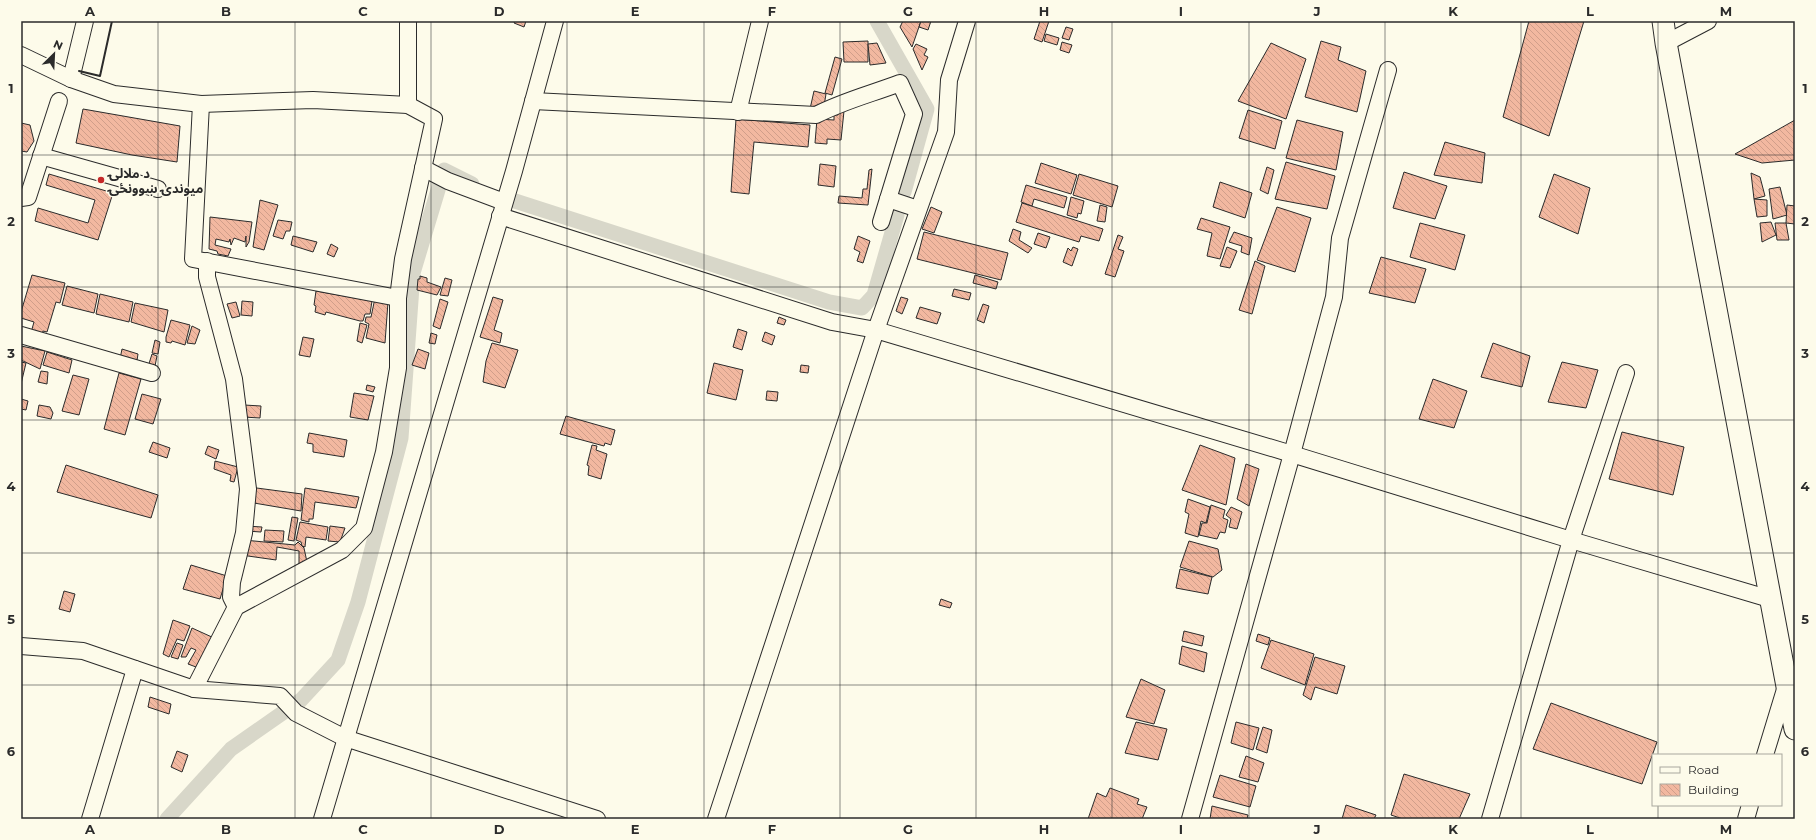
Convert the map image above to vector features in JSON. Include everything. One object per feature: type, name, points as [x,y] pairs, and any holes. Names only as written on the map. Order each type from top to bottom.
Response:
[{"type":"main road","points":[[1663,21],[1795,729]]},
{"type":"street","points":[[72,78],[85,21]]},
{"type":"street","points":[[408,21],[408,105]]},
{"type":"street","points":[[322,819],[502,209],[555,21]]},
{"type":"street","points":[[738,112],[760,21]]},
{"type":"street","points":[[716,819],[876,330],[946,132],[948,80],[968,21]]},
{"type":"street","points":[[1666,43],[1706,22]]},
{"type":"street","points":[[21,55],[72,78],[114,94],[201,104],[313,100],[408,105],[434,119],[428,171],[403,259],[398,298],[398,368],[384,452],[364,528],[342,550],[236,607],[194,689]]},
{"type":"street","points":[[1190,819],[1292,454],[1334,297],[1340,238],[1388,70]]},
{"type":"street","points":[[533,101],[816,116],[838,104],[867,96],[900,83],[914,114],[881,222]]},
{"type":"street","points":[[21,198],[28,197],[59,101]]},
{"type":"street","points":[[201,104],[193,258],[398,298]]},
{"type":"street","points":[[41,156],[158,189]]},
{"type":"street","points":[[428,171],[502,209],[832,322],[876,330],[1770,599]]},
{"type":"street","points":[[888,199],[918,209]]},
{"type":"street","points":[[207,261],[207,277],[234,379],[248,489],[244,533],[232,582],[231,596],[236,607]]},
{"type":"street","points":[[21,335],[152,373]]},
{"type":"street","points":[[1490,819],[1571,540],[1626,373]]},
{"type":"street","points":[[21,646],[83,651],[194,689],[280,696],[296,713],[345,738],[597,819]]},
{"type":"street","points":[[90,819],[136,669]]},
{"type":"street","points":[[1765,754],[1786,685]]},
{"type":"street","points":[[1746,819],[1750,806]]},
{"type":"building","points":[[515,21],[526,21],[524,27],[514,23]]},
{"type":"building","points":[[903,21],[921,21],[912,47],[900,27]]},
{"type":"building","points":[[921,21],[931,21],[928,30],[919,27]]},
{"type":"building","points":[[1040,21],[1049,21],[1042,42],[1034,39]]},
{"type":"building","points":[[1529,21],[1584,21],[1549,136],[1503,117]]},
{"type":"building","points":[[1066,27],[1073,29],[1069,40],[1062,38]]},
{"type":"building","points":[[1046,34],[1059,38],[1057,45],[1044,41]]},
{"type":"building","points":[[868,41],[868,62],[844,62],[843,42]]},
{"type":"building","points":[[1321,41],[1341,47],[1338,60],[1366,71],[1357,112],[1305,97]]},
{"type":"building","points":[[1062,42],[1072,45],[1069,53],[1060,50]]},
{"type":"building","points":[[877,43],[886,63],[870,65],[868,44]]},
{"type":"building","points":[[1271,43],[1306,59],[1286,119],[1238,101]]},
{"type":"building","points":[[916,44],[927,49],[924,55],[928,57],[922,70],[913,49]]},
{"type":"building","points":[[835,57],[842,59],[832,95],[825,93]]},
{"type":"building","points":[[814,91],[826,94],[824,106],[810,109]]},
{"type":"building","points":[[83,109],[180,126],[177,162],[132,155],[76,143]]},
{"type":"building","points":[[839,110],[844,111],[841,140],[827,139],[827,144],[815,143],[817,119],[834,120],[834,115],[838,115]]},
{"type":"building","points":[[1248,110],[1282,121],[1275,149],[1239,138]]},
{"type":"building","points":[[736,119],[810,125],[808,147],[754,142],[749,194],[731,192]]},
{"type":"building","points":[[1297,120],[1343,132],[1336,170],[1286,158]]},
{"type":"building","points":[[1795,120],[1795,160],[1762,163],[1735,154]]},
{"type":"building","points":[[21,123],[30,125],[34,141],[27,152],[21,151]]},
{"type":"building","points":[[1445,142],[1485,153],[1482,183],[1434,175]]},
{"type":"building","points":[[1286,162],[1335,176],[1327,209],[1275,199]]},
{"type":"building","points":[[1041,163],[1077,175],[1071,194],[1035,183]]},
{"type":"building","points":[[820,164],[836,166],[834,187],[818,185]]},
{"type":"building","points":[[1267,167],[1274,170],[1268,194],[1260,190]]},
{"type":"building","points":[[872,169],[868,205],[838,203],[839,196],[862,198],[863,189],[867,189],[869,170]]},
{"type":"building","points":[[1404,172],[1447,186],[1435,219],[1393,208]]},
{"type":"building","points":[[1751,173],[1760,177],[1765,196],[1754,199]]},
{"type":"building","points":[[49,174],[113,193],[98,240],[35,221],[38,208],[88,223],[95,200],[46,185]]},
{"type":"building","points":[[1079,174],[1118,186],[1112,207],[1073,195]]},
{"type":"building","points":[[1554,174],[1590,188],[1578,234],[1539,217]]},
{"type":"building","points":[[1220,182],[1252,193],[1245,218],[1213,207]]},
{"type":"building","points":[[1026,185],[1067,197],[1064,208],[1034,199],[1032,206],[1021,202]]},
{"type":"building","points":[[1780,187],[1787,215],[1773,219],[1769,189]]},
{"type":"building","points":[[1071,197],[1084,201],[1081,214],[1078,213],[1077,218],[1067,215]]},
{"type":"building","points":[[1754,199],[1767,200],[1767,216],[1757,217]]},
{"type":"building","points":[[260,200],[278,205],[264,250],[253,247]]},
{"type":"building","points":[[1022,203],[1103,229],[1099,241],[1081,236],[1079,242],[1016,222]]},
{"type":"building","points":[[1100,205],[1107,207],[1105,222],[1097,221]]},
{"type":"building","points":[[1787,205],[1795,206],[1795,224],[1786,223]]},
{"type":"building","points":[[931,207],[942,212],[934,233],[922,229]]},
{"type":"building","points":[[1277,207],[1311,218],[1295,272],[1257,260]]},
{"type":"building","points":[[210,217],[252,222],[249,242],[246,247],[246,236],[245,242],[234,238],[231,245],[230,239],[229,242],[216,239],[215,245],[231,249],[228,256],[218,254],[217,251],[209,249]]},
{"type":"building","points":[[1201,218],[1230,227],[1220,259],[1207,256],[1212,233],[1197,229]]},
{"type":"building","points":[[278,220],[292,222],[290,231],[286,231],[283,239],[273,236]]},
{"type":"building","points":[[1771,222],[1776,235],[1762,242],[1760,223]]},
{"type":"building","points":[[1420,223],[1465,235],[1455,270],[1410,257]]},
{"type":"building","points":[[1775,223],[1786,223],[1789,240],[1777,240]]},
{"type":"building","points":[[1013,229],[1021,232],[1019,240],[1032,248],[1028,253],[1009,241]]},
{"type":"building","points":[[924,232],[1008,253],[1001,280],[917,259]]},
{"type":"building","points":[[1234,232],[1252,238],[1249,255],[1241,252],[1242,246],[1229,242]]},
{"type":"building","points":[[1038,233],[1050,237],[1046,248],[1034,244]]},
{"type":"building","points":[[1118,235],[1123,237],[1118,249],[1124,251],[1115,277],[1105,274]]},
{"type":"building","points":[[293,236],[317,242],[313,252],[291,245]]},
{"type":"building","points":[[858,236],[870,241],[863,263],[857,261],[860,252],[854,249]]},
{"type":"building","points":[[331,244],[338,248],[334,257],[327,254]]},
{"type":"building","points":[[1073,247],[1078,249],[1072,266],[1063,262],[1068,248],[1071,251]]},
{"type":"building","points":[[1227,247],[1237,251],[1230,268],[1220,266]]},
{"type":"building","points":[[1381,257],[1426,269],[1415,303],[1369,293]]},
{"type":"building","points":[[1255,261],[1265,266],[1252,314],[1239,310]]},
{"type":"building","points":[[32,275],[65,283],[60,303],[56,302],[47,332],[43,331],[42,334],[30,336],[34,322],[21,318],[21,312]]},
{"type":"building","points":[[975,275],[998,282],[996,289],[973,283]]},
{"type":"building","points":[[420,276],[427,278],[427,282],[441,287],[437,295],[417,290],[418,279],[420,279]]},
{"type":"building","points":[[445,278],[452,280],[448,296],[440,295]]},
{"type":"building","points":[[67,286],[98,294],[94,313],[62,305]]},
{"type":"building","points":[[954,289],[971,293],[969,300],[952,296]]},
{"type":"building","points":[[316,291],[372,301],[370,314],[365,314],[363,321],[360,321],[326,312],[325,315],[315,312],[316,306],[314,305]]},
{"type":"building","points":[[100,294],[133,302],[129,322],[96,314]]},
{"type":"building","points":[[493,297],[503,300],[494,330],[502,333],[500,343],[480,337]]},
{"type":"building","points":[[901,297],[908,299],[902,314],[896,311]]},
{"type":"building","points":[[375,298],[388,302],[385,343],[366,338],[369,324],[365,322],[366,317],[371,317]]},
{"type":"building","points":[[440,299],[448,302],[440,329],[433,326]]},
{"type":"building","points":[[242,301],[253,302],[252,316],[241,315]]},
{"type":"building","points":[[236,302],[240,316],[232,318],[227,304]]},
{"type":"building","points":[[135,303],[168,310],[164,332],[131,322]]},
{"type":"building","points":[[983,304],[989,306],[984,323],[977,320]]},
{"type":"building","points":[[920,307],[941,313],[937,324],[916,318]]},
{"type":"building","points":[[779,317],[786,320],[784,325],[777,323]]},
{"type":"building","points":[[171,320],[190,325],[185,345],[172,341],[171,343],[166,342]]},
{"type":"building","points":[[360,323],[367,325],[362,343],[357,341]]},
{"type":"building","points":[[192,326],[200,330],[195,344],[187,343]]},
{"type":"building","points":[[738,329],[747,332],[742,350],[733,347]]},
{"type":"building","points":[[765,332],[775,336],[772,345],[762,341]]},
{"type":"building","points":[[431,333],[437,335],[435,344],[429,343]]},
{"type":"building","points":[[303,337],[314,339],[310,357],[299,355]]},
{"type":"building","points":[[155,340],[160,342],[158,354],[152,353]]},
{"type":"building","points":[[492,343],[518,350],[505,388],[483,382],[486,361]]},
{"type":"building","points":[[1493,343],[1530,356],[1522,387],[1481,377]]},
{"type":"building","points":[[21,346],[45,351],[40,369],[21,360]]},
{"type":"building","points":[[122,349],[138,354],[136,367],[120,359]]},
{"type":"building","points":[[418,349],[429,353],[425,369],[412,365]]},
{"type":"building","points":[[47,352],[72,360],[69,373],[43,365]]},
{"type":"building","points":[[152,354],[157,356],[154,371],[147,370]]},
{"type":"building","points":[[21,362],[26,363],[21,384]]},
{"type":"building","points":[[1562,362],[1598,370],[1586,408],[1548,402]]},
{"type":"building","points":[[714,363],[743,370],[736,400],[707,393]]},
{"type":"building","points":[[801,365],[809,366],[808,373],[800,372]]},
{"type":"building","points":[[41,371],[48,372],[47,384],[38,382]]},
{"type":"building","points":[[119,373],[141,379],[125,435],[104,429]]},
{"type":"building","points":[[73,375],[89,379],[79,415],[62,411]]},
{"type":"building","points":[[1433,379],[1467,391],[1454,428],[1419,419]]},
{"type":"building","points":[[367,385],[375,387],[373,392],[366,390]]},
{"type":"building","points":[[767,391],[778,392],[777,401],[766,400]]},
{"type":"building","points":[[354,393],[374,396],[368,420],[350,417]]},
{"type":"building","points":[[142,394],[161,399],[153,424],[135,419]]},
{"type":"building","points":[[21,399],[28,401],[26,410],[21,409]]},
{"type":"building","points":[[39,405],[50,407],[53,413],[51,419],[37,416]]},
{"type":"building","points":[[244,405],[261,406],[260,418],[243,417]]},
{"type":"building","points":[[566,416],[615,430],[611,445],[605,443],[604,446],[560,434]]},
{"type":"building","points":[[1622,432],[1684,447],[1673,495],[1609,479]]},
{"type":"building","points":[[309,433],[347,440],[344,457],[313,452],[313,444],[307,443]]},
{"type":"building","points":[[153,442],[170,448],[167,458],[149,452]]},
{"type":"building","points":[[592,445],[597,446],[596,450],[607,454],[601,479],[588,475],[589,466],[587,465]]},
{"type":"building","points":[[1200,445],[1235,458],[1226,505],[1182,490]]},
{"type":"building","points":[[208,446],[219,450],[216,459],[205,454]]},
{"type":"building","points":[[215,461],[238,467],[234,482],[230,481],[231,475],[214,469]]},
{"type":"building","points":[[1246,464],[1259,469],[1249,506],[1237,499]]},
{"type":"building","points":[[66,465],[158,495],[151,518],[57,492]]},
{"type":"building","points":[[249,487],[302,494],[301,511],[248,502]]},
{"type":"building","points":[[305,488],[359,497],[356,508],[315,502],[313,519],[309,519],[309,522],[301,520]]},
{"type":"building","points":[[1188,499],[1210,507],[1206,523],[1201,521],[1198,537],[1185,533],[1189,514],[1185,512]]},
{"type":"building","points":[[1211,505],[1225,510],[1223,518],[1228,520],[1225,533],[1220,532],[1217,539],[1199,535],[1202,523],[1207,523]]},
{"type":"building","points":[[1231,507],[1242,512],[1237,529],[1229,527],[1231,519],[1226,515]]},
{"type":"building","points":[[292,517],[298,518],[294,541],[288,540]]},
{"type":"building","points":[[300,522],[328,527],[326,540],[306,537],[305,547],[302,546],[301,542],[296,540]]},
{"type":"building","points":[[246,526],[262,527],[261,532],[246,531]]},
{"type":"building","points":[[330,526],[345,528],[340,542],[328,541]]},
{"type":"building","points":[[265,530],[284,531],[283,542],[264,541]]},
{"type":"building","points":[[244,540],[295,545],[298,542],[304,548],[307,562],[299,565],[299,551],[277,547],[276,560],[241,555]]},
{"type":"building","points":[[1189,541],[1218,549],[1222,570],[1213,577],[1180,567]]},
{"type":"building","points":[[191,565],[227,576],[220,599],[183,589]]},
{"type":"building","points":[[1180,569],[1212,577],[1208,594],[1176,588]]},
{"type":"building","points":[[64,591],[75,594],[70,612],[59,609]]},
{"type":"building","points":[[941,599],[952,603],[950,608],[939,605]]},
{"type":"building","points":[[173,620],[190,626],[184,641],[177,639],[169,657],[163,654]]},
{"type":"building","points":[[192,628],[214,638],[196,667],[188,664],[196,650],[191,648],[186,657],[181,657]]},
{"type":"building","points":[[1184,631],[1204,636],[1202,646],[1182,641]]},
{"type":"building","points":[[1258,634],[1270,638],[1268,645],[1256,641]]},
{"type":"building","points":[[1271,640],[1314,654],[1305,685],[1261,668]]},
{"type":"building","points":[[177,643],[183,645],[178,659],[171,657]]},
{"type":"building","points":[[1182,646],[1207,653],[1204,672],[1179,664]]},
{"type":"building","points":[[1315,657],[1345,666],[1337,694],[1315,687],[1311,700],[1303,695]]},
{"type":"building","points":[[1141,679],[1165,690],[1154,724],[1126,717]]},
{"type":"building","points":[[150,697],[171,704],[169,714],[148,707]]},
{"type":"building","points":[[1551,703],[1657,742],[1642,784],[1533,749]]},
{"type":"building","points":[[1136,722],[1167,729],[1158,760],[1125,753]]},
{"type":"building","points":[[1236,722],[1259,728],[1253,750],[1231,743]]},
{"type":"building","points":[[1263,727],[1272,730],[1267,753],[1256,749]]},
{"type":"building","points":[[177,751],[188,755],[182,772],[171,767]]},
{"type":"building","points":[[1246,756],[1264,763],[1258,782],[1239,777]]},
{"type":"building","points":[[1404,774],[1470,794],[1459,819],[1403,819],[1391,815]]},
{"type":"building","points":[[1220,775],[1256,786],[1250,807],[1213,797]]},
{"type":"building","points":[[1110,788],[1139,799],[1137,804],[1147,807],[1142,819],[1088,819],[1097,793],[1106,797]]},
{"type":"building","points":[[1346,805],[1376,815],[1374,819],[1342,819]]},
{"type":"building","points":[[1212,806],[1248,815],[1247,819],[1210,819]]},
{"type":"waterway","points":[[877,21],[927,109],[904,192]]},
{"type":"waterway","points":[[167,819],[231,749],[301,700],[338,660],[358,602],[401,438],[413,273],[444,170],[472,184]]},
{"type":"waterway","points":[[515,201],[829,302],[862,308],[874,295],[897,215]]},
{"type":"wall","points":[[79,71],[100,76],[112,21]]},
{"type":"place","name":"د ملالۍ میوندۍ ښوونځۍ","points":[[101,180]]}]
